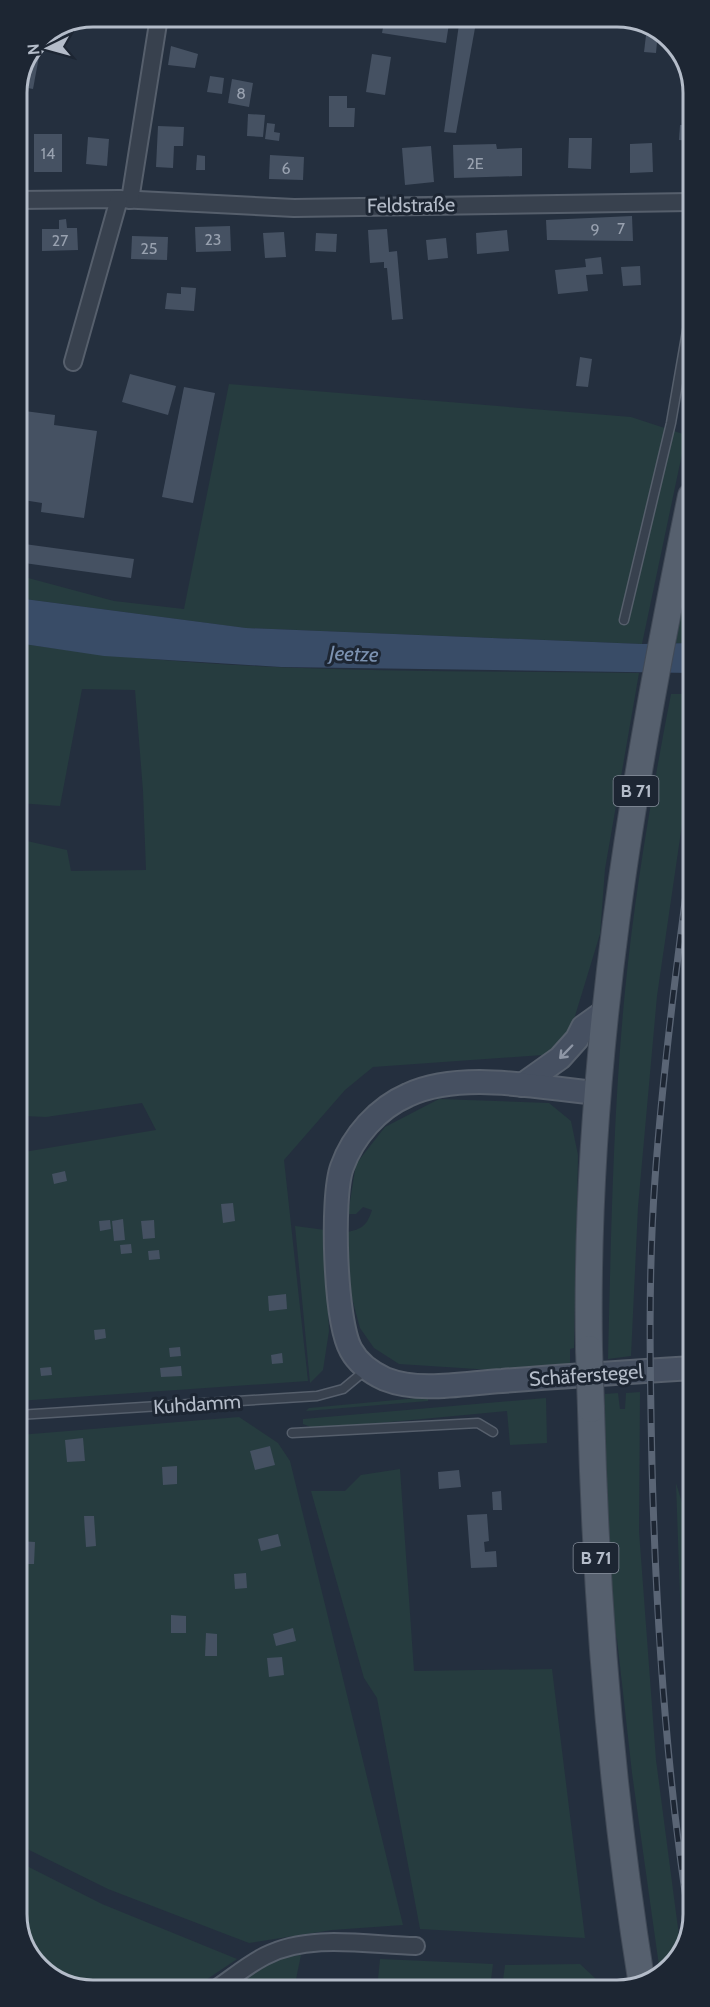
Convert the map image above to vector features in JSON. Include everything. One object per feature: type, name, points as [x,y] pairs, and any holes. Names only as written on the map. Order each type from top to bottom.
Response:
[{"type":"main road","name":"B 71","points":[[641,1975],[606,1707],[596,1569],[589,1349],[591,1189],[604,1012],[623,870],[648,713],[683,538]]},
{"type":"main road","points":[[522,1085],[560,1058],[577,1039],[583,1027],[604,1012]]},
{"type":"main road","points":[[367,1368],[351,1351],[346,1340],[341,1307],[336,1199],[338,1183],[348,1153],[366,1126],[380,1112],[408,1095],[441,1085],[522,1085],[597,1093]]},
{"type":"main road","name":"Schäferstegel","points":[[367,1368],[403,1384],[478,1382],[683,1369]]},
{"type":"street","points":[[73,362],[125,199],[157,27]]},
{"type":"street","name":"Feldstraße","points":[[27,200],[125,199],[294,208],[683,202]]},
{"type":"street","points":[[229,1980],[265,1956],[288,1947],[312,1943],[416,1946]]},
{"type":"lane","points":[[624,620],[671,423],[683,354]]},
{"type":"lane","name":"Kuhdamm","points":[[27,1414],[311,1397],[343,1389],[367,1368]]},
{"type":"lane","points":[[292,1433],[478,1423],[493,1432]]},
{"type":"green space","points":[[229,384],[631,417],[683,434],[683,449],[642,644],[245,628],[27,599],[27,578],[114,601],[184,609]]},
{"type":"green space","points":[[683,601],[683,643],[676,643]]},
{"type":"green space","points":[[27,644],[172,661],[250,666],[406,671],[639,673],[605,869],[600,934],[575,1016],[561,1046],[543,1055],[373,1067],[345,1090],[284,1160],[308,1381],[27,1400],[27,1152],[156,1130],[142,1103],[46,1117],[27,1116],[27,841],[67,850],[71,871],[146,870],[143,791],[135,690],[82,689],[60,806],[27,804]]},
{"type":"green space","points":[[671,694],[683,694],[683,818],[657,996],[638,1207],[631,1356],[608,1359],[615,1129],[621,1037],[634,916]]},
{"type":"green space","points":[[439,1099],[549,1103],[571,1121],[578,1155],[574,1348],[570,1349],[570,1364],[492,1370],[399,1364],[374,1348],[360,1328],[350,1291],[347,1232],[364,1226],[372,1210],[363,1207],[356,1214],[348,1214],[356,1164],[385,1127]]},
{"type":"green space","points":[[295,1226],[325,1230],[329,1331],[323,1370],[310,1383]]},
{"type":"green space","points":[[640,1392],[639,1531],[656,1760],[679,1937],[659,1965],[632,1773],[617,1639],[614,1632],[607,1537],[603,1420],[605,1394],[618,1393],[620,1409],[625,1409],[626,1393]]},
{"type":"green space","points":[[428,1397],[428,1401],[306,1411],[309,1408]]},
{"type":"green space","points":[[546,1398],[547,1443],[510,1445],[507,1411],[316,1429],[303,1424],[303,1419]]},
{"type":"green space","points":[[239,1417],[278,1443],[290,1461],[403,1925],[332,1930],[249,1943],[108,1889],[27,1849],[27,1434]]},
{"type":"green space","points":[[400,1469],[414,1671],[552,1669],[585,1938],[420,1929],[377,1698],[364,1678],[311,1491],[345,1491],[361,1475]]},
{"type":"green space","points":[[676,1483],[683,1506],[683,1682]]},
{"type":"green space","points":[[27,1866],[102,1904],[237,1959],[206,1980],[88,1980],[67,1975],[43,1958],[29,1931]]},
{"type":"green space","points":[[301,1955],[296,1980],[243,1980],[282,1957]]},
{"type":"green space","points":[[380,1959],[493,1964],[491,1980],[378,1980]]},
{"type":"green space","points":[[580,1964],[596,1980],[503,1980],[505,1965]]},
{"type":"water","name":"Jeetze","points":[[27,599],[246,628],[642,644],[683,643],[683,673],[281,667],[104,656],[27,644]]},
{"type":"building","points":[[383,27],[448,27],[446,43],[382,33]]},
{"type":"building","points":[[459,27],[475,27],[456,133],[444,132]]},
{"type":"building","points":[[646,34],[657,41],[656,53],[644,52]]},
{"type":"building","points":[[171,46],[198,54],[195,68],[168,65]]},
{"type":"building","points":[[372,54],[391,57],[385,95],[366,92]]},
{"type":"building","points":[[39,56],[33,89],[27,88],[29,76]]},
{"type":"building","points":[[210,76],[224,78],[222,94],[207,92]]},
{"type":"building","points":[[232,79],[253,83],[249,107],[228,103]]},
{"type":"building","points":[[329,96],[347,96],[347,108],[355,108],[354,127],[329,127]]},
{"type":"building","points":[[248,114],[265,115],[263,137],[247,136]]},
{"type":"building","points":[[267,123],[275,124],[274,132],[280,133],[279,141],[265,139]]},
{"type":"building","points":[[680,125],[683,125],[683,140],[679,140]]},
{"type":"building","points":[[158,126],[184,127],[183,146],[174,146],[173,168],[156,167]]},
{"type":"building","points":[[34,134],[62,134],[62,172],[34,172]]},
{"type":"building","points":[[88,137],[109,139],[107,166],[86,164]]},
{"type":"building","points":[[569,138],[592,138],[591,169],[568,168]]},
{"type":"building","points":[[652,143],[653,172],[630,173],[630,144]]},
{"type":"building","points":[[496,144],[497,149],[522,148],[522,176],[454,178],[453,145]]},
{"type":"building","points":[[431,146],[434,182],[405,185],[402,148]]},
{"type":"building","points":[[197,155],[205,156],[205,170],[196,170]]},
{"type":"building","points":[[270,155],[304,157],[303,180],[269,179]]},
{"type":"building","points":[[632,216],[633,241],[547,240],[546,220]]},
{"type":"building","points":[[66,219],[67,228],[77,228],[78,250],[42,251],[42,229],[59,229],[59,220]]},
{"type":"building","points":[[230,226],[231,251],[196,252],[195,227]]},
{"type":"building","points":[[387,229],[389,252],[397,251],[403,319],[392,320],[387,268],[384,268],[384,262],[370,263],[368,230]]},
{"type":"building","points":[[507,230],[509,251],[477,254],[476,233]]},
{"type":"building","points":[[284,232],[286,257],[265,258],[263,233]]},
{"type":"building","points":[[316,233],[337,234],[336,252],[315,251]]},
{"type":"building","points":[[132,236],[168,237],[167,260],[131,259]]},
{"type":"building","points":[[446,238],[448,258],[428,260],[426,240]]},
{"type":"building","points":[[601,257],[603,274],[586,275],[588,291],[558,294],[555,270],[586,267],[585,259]]},
{"type":"building","points":[[640,266],[641,285],[623,286],[621,267]]},
{"type":"building","points":[[181,287],[196,288],[194,311],[165,309],[167,293],[181,294]]},
{"type":"building","points":[[580,357],[592,359],[588,387],[576,386]]},
{"type":"building","points":[[130,374],[176,386],[168,415],[122,402]]},
{"type":"building","points":[[184,387],[215,393],[193,503],[162,497]]},
{"type":"building","points":[[27,411],[55,415],[54,425],[97,431],[84,518],[41,512],[42,503],[27,501]]},
{"type":"building","points":[[27,544],[134,559],[131,578],[27,563]]},
{"type":"building","points":[[65,1171],[67,1181],[54,1184],[52,1174]]},
{"type":"building","points":[[233,1203],[235,1221],[223,1223],[221,1204]]},
{"type":"building","points":[[123,1219],[125,1240],[114,1241],[112,1221]]},
{"type":"building","points":[[110,1220],[111,1229],[100,1231],[99,1221]]},
{"type":"building","points":[[154,1220],[155,1238],[143,1239],[141,1221]]},
{"type":"building","points":[[131,1244],[132,1253],[121,1254],[120,1245]]},
{"type":"building","points":[[159,1250],[160,1259],[149,1260],[148,1251]]},
{"type":"building","points":[[286,1294],[287,1309],[269,1311],[268,1296]]},
{"type":"building","points":[[105,1329],[106,1338],[95,1340],[94,1330]]},
{"type":"building","points":[[180,1347],[181,1356],[170,1357],[169,1348]]},
{"type":"building","points":[[282,1353],[283,1363],[272,1364],[271,1355]]},
{"type":"building","points":[[181,1366],[182,1376],[161,1377],[160,1368]]},
{"type":"building","points":[[51,1367],[52,1375],[41,1376],[40,1368]]},
{"type":"building","points":[[83,1438],[85,1461],[67,1462],[65,1440]]},
{"type":"building","points":[[270,1446],[275,1465],[255,1470],[250,1451]]},
{"type":"building","points":[[177,1466],[177,1484],[163,1485],[162,1467]]},
{"type":"building","points":[[459,1470],[461,1487],[439,1489],[438,1472]]},
{"type":"building","points":[[501,1491],[502,1510],[493,1510],[492,1492]]},
{"type":"building","points":[[487,1514],[489,1541],[484,1542],[485,1552],[496,1551],[497,1567],[471,1568],[467,1515]]},
{"type":"building","points":[[84,1516],[94,1516],[96,1546],[86,1547]]},
{"type":"building","points":[[278,1534],[281,1546],[261,1551],[258,1539]]},
{"type":"building","points":[[27,1542],[35,1542],[34,1564],[27,1564]]},
{"type":"building","points":[[246,1573],[247,1588],[235,1589],[234,1574]]},
{"type":"building","points":[[171,1615],[186,1616],[186,1633],[171,1633]]},
{"type":"building","points":[[293,1628],[296,1641],[276,1646],[273,1634]]},
{"type":"building","points":[[206,1633],[217,1634],[217,1656],[205,1656]]},
{"type":"building","points":[[282,1657],[284,1675],[269,1677],[267,1658]]},
{"type":"railway","points":[[683,920],[658,1138],[651,1251],[650,1322],[652,1466],[659,1639],[668,1754],[683,1875]]}]
